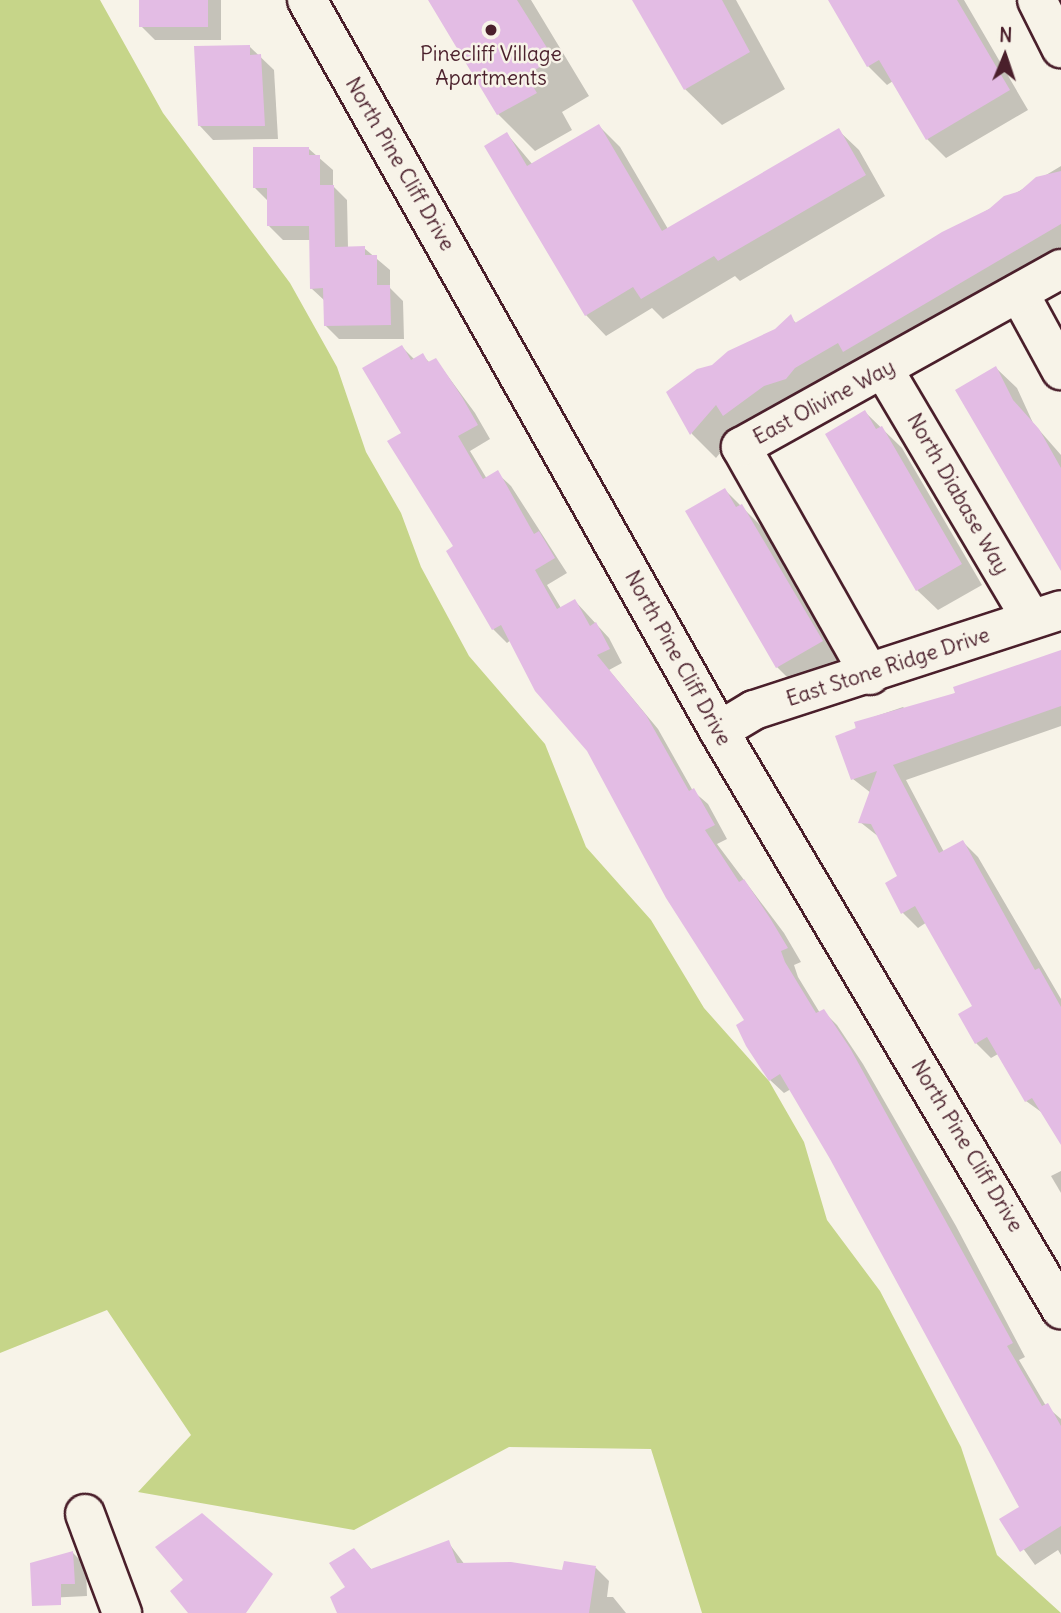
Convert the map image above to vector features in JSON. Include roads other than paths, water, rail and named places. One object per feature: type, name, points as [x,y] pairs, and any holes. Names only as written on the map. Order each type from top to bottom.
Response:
[{"type":"street","name":"North Pine Cliff Drive","points":[[307,0],[719,732],[1061,1309]]},
{"type":"street","points":[[1037,0],[1061,48]]},
{"type":"street","name":"East Olivine Way","points":[[870,675],[741,447],[1061,270]]},
{"type":"street","points":[[1019,293],[1061,370]]},
{"type":"street","name":"North Diabase Way","points":[[884,370],[1046,615]]},
{"type":"street","name":"East Stone Ridge Drive","points":[[719,732],[754,710],[870,675],[1046,615]]},
{"type":"street","points":[[85,1514],[122,1613]]},
{"type":"place","name":"Pinecliff Village Apartments","points":[[491,30]]}]
